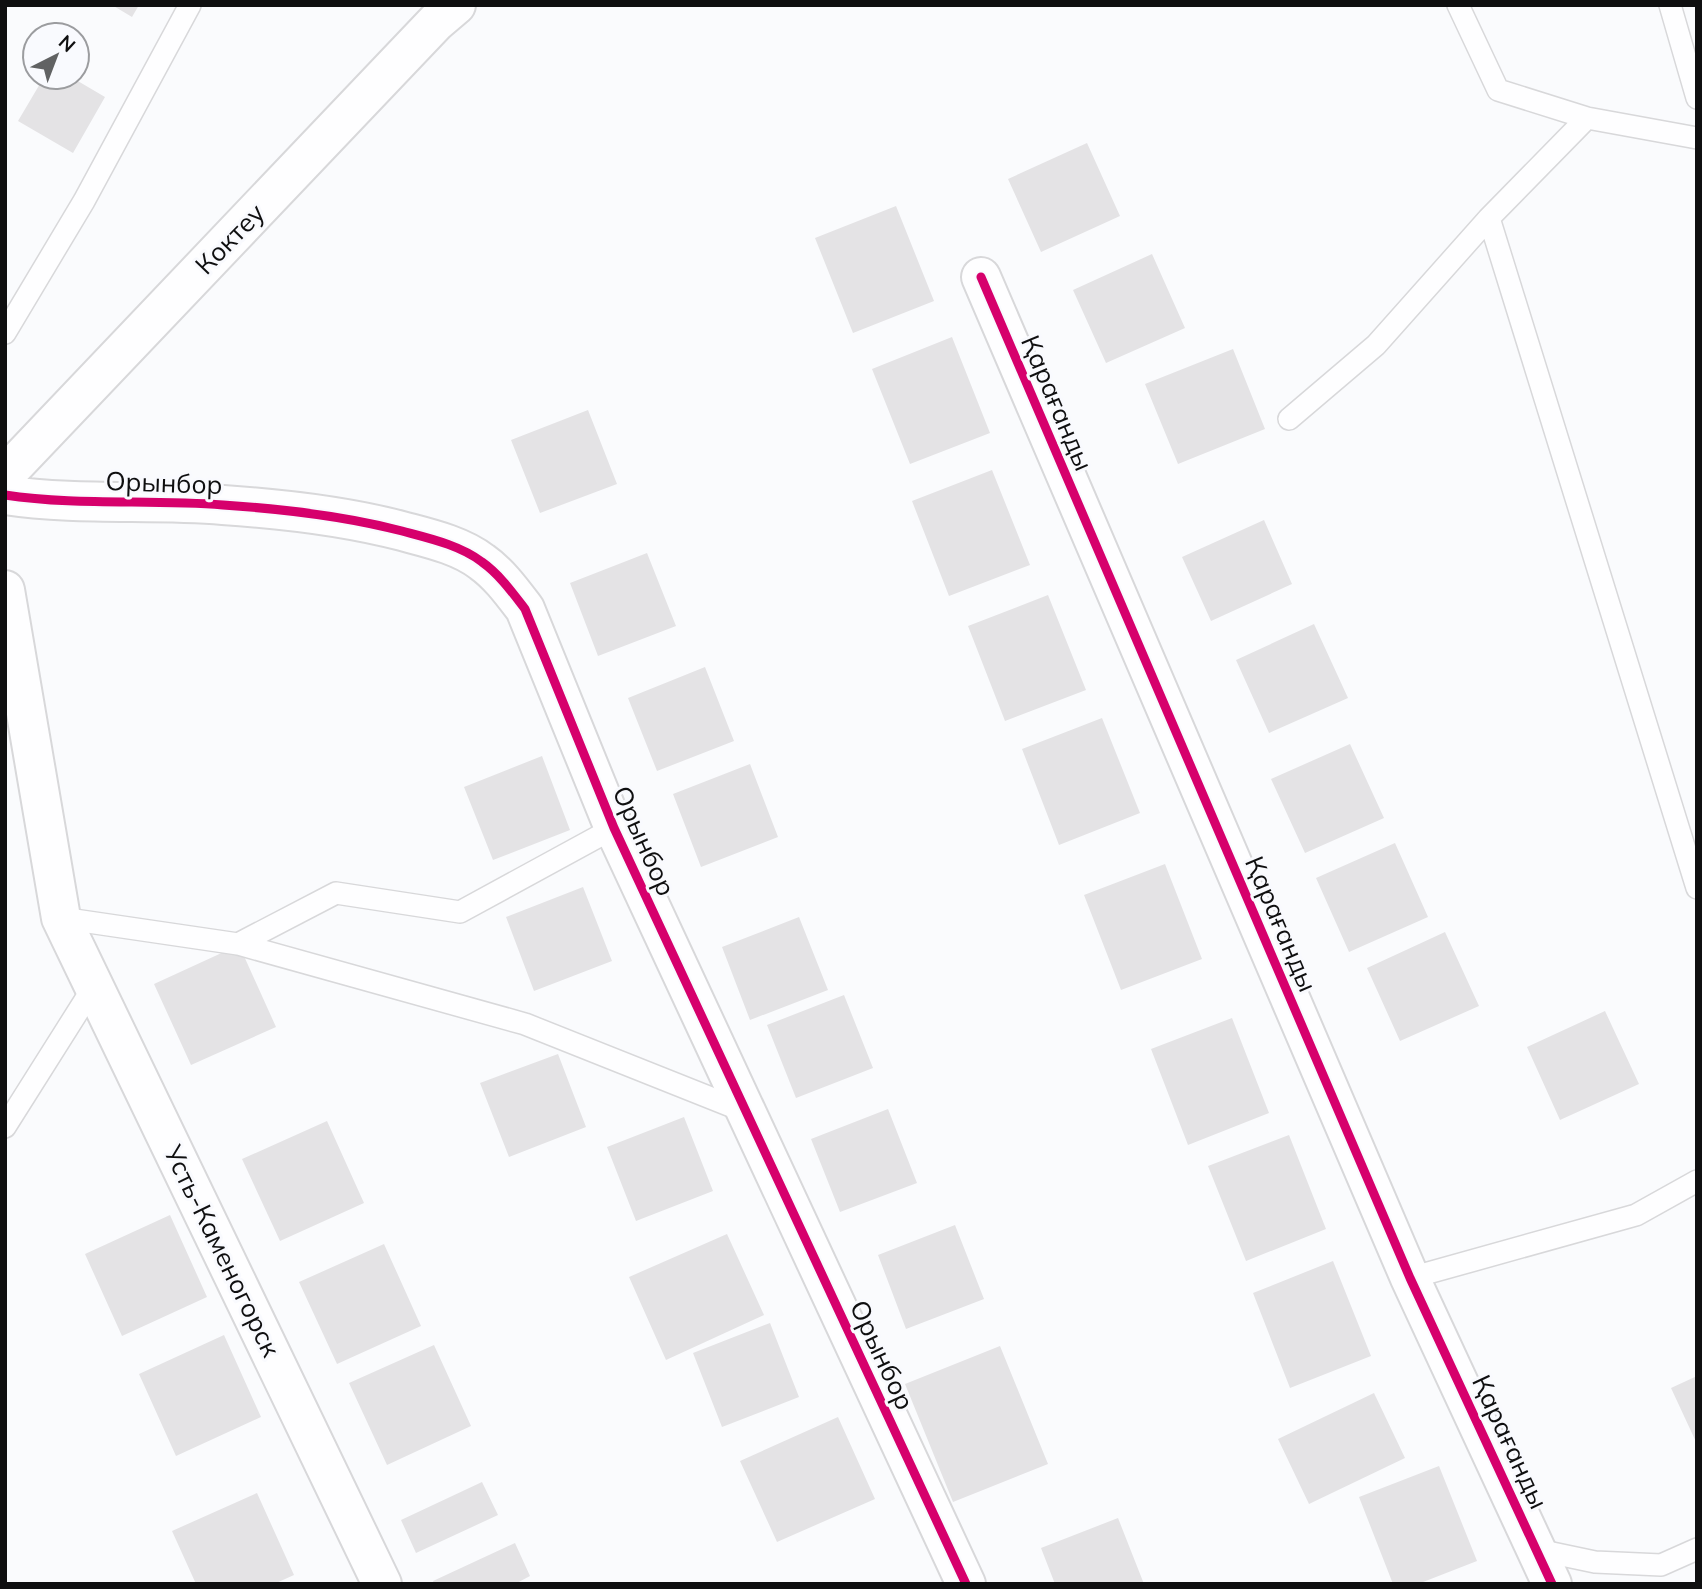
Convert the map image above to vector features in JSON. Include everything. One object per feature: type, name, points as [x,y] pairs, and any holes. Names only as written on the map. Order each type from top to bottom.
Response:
[{"type":"street","name":"Коктеу","points":[[5,475],[436,22],[456,5]]},
{"type":"street","name":"Қарағанды","points":[[981,277],[1410,1279],[1545,1567]]},
{"type":"street","name":"Орынбор","points":[[5,495],[41,501],[223,505],[372,523],[425,537],[463,551],[481,561],[496,575],[525,609],[614,828],[966,1584]]},
{"type":"street","name":"Усть-Каменогорск","points":[[5,590],[61,918],[382,1584]]},
{"type":"lane","points":[[5,333],[84,201],[190,5]]},
{"type":"lane","points":[[1458,5],[1498,90],[1587,118],[1697,138]]},
{"type":"lane","points":[[1670,5],[1697,98]]},
{"type":"lane","points":[[1289,419],[1376,345],[1489,218],[1587,118]]},
{"type":"lane","points":[[1489,218],[1697,888]]},
{"type":"lane","points":[[238,944],[336,893],[460,912],[614,828]]},
{"type":"lane","points":[[61,918],[238,944],[525,1024],[746,1112]]},
{"type":"lane","points":[[5,1127],[94,986]]},
{"type":"lane","points":[[1410,1279],[1636,1215],[1697,1181]]},
{"type":"lane","points":[[1545,1567],[1595,1562],[1661,1565],[1697,1549]]},
{"type":"building","points":[[112,5],[139,5],[132,17]]},
{"type":"building","points":[[91,89],[105,97],[73,153],[18,121],[36,91],[91,91]]},
{"type":"building","points":[[1087,143],[1120,216],[1041,252],[1008,179]]},
{"type":"building","points":[[896,206],[934,301],[853,333],[815,238]]},
{"type":"building","points":[[1152,254],[1185,328],[1106,363],[1073,290]]},
{"type":"building","points":[[952,337],[990,433],[910,464],[872,369]]},
{"type":"building","points":[[1233,349],[1265,429],[1178,464],[1145,384]]},
{"type":"building","points":[[588,410],[617,484],[540,513],[511,440]]},
{"type":"building","points":[[992,470],[1030,565],[949,596],[912,501]]},
{"type":"building","points":[[1264,520],[1292,584],[1211,621],[1182,557]]},
{"type":"building","points":[[647,553],[676,626],[598,656],[570,583]]},
{"type":"building","points":[[1048,595],[1086,690],[1005,721],[968,626]]},
{"type":"building","points":[[1314,624],[1348,698],[1269,733],[1236,660]]},
{"type":"building","points":[[705,667],[734,741],[657,771],[628,698]]},
{"type":"building","points":[[1102,718],[1140,813],[1059,845],[1022,749]]},
{"type":"building","points":[[1350,744],[1384,818],[1305,853],[1271,779]]},
{"type":"building","points":[[542,756],[570,830],[493,860],[464,787]]},
{"type":"building","points":[[750,764],[778,837],[701,867],[673,794]]},
{"type":"building","points":[[1395,843],[1428,917],[1349,952],[1316,878]]},
{"type":"building","points":[[1165,864],[1202,959],[1121,990],[1084,895]]},
{"type":"building","points":[[583,887],[612,961],[534,991],[506,917]]},
{"type":"building","points":[[799,917],[828,990],[750,1020],[722,947]]},
{"type":"building","points":[[1445,932],[1479,1006],[1400,1041],[1367,968]]},
{"type":"building","points":[[239,945],[276,1027],[191,1065],[154,984]]},
{"type":"building","points":[[844,995],[873,1068],[796,1098],[767,1025]]},
{"type":"building","points":[[1605,1011],[1639,1084],[1560,1120],[1527,1047]]},
{"type":"building","points":[[1232,1018],[1269,1113],[1188,1145],[1151,1049]]},
{"type":"building","points":[[558,1054],[586,1127],[509,1157],[480,1083]]},
{"type":"building","points":[[888,1109],[917,1183],[840,1212],[811,1139]]},
{"type":"building","points":[[684,1117],[713,1191],[636,1221],[607,1147]]},
{"type":"building","points":[[327,1121],[364,1203],[280,1241],[242,1159]]},
{"type":"building","points":[[1289,1135],[1326,1229],[1246,1261],[1208,1166]]},
{"type":"building","points":[[170,1215],[207,1297],[122,1336],[85,1254]]},
{"type":"building","points":[[955,1225],[984,1299],[906,1329],[878,1255]]},
{"type":"building","points":[[727,1234],[764,1315],[666,1360],[629,1277]]},
{"type":"building","points":[[384,1244],[421,1326],[337,1364],[299,1282]]},
{"type":"building","points":[[1333,1261],[1371,1356],[1290,1388],[1253,1293]]},
{"type":"building","points":[[770,1323],[799,1397],[722,1427],[693,1353]]},
{"type":"building","points":[[224,1335],[261,1417],[176,1456],[139,1374]]},
{"type":"building","points":[[434,1345],[471,1426],[387,1465],[349,1383]]},
{"type":"building","points":[[1000,1346],[1048,1464],[953,1502],[905,1384]]},
{"type":"building","points":[[1697,1376],[1697,1444],[1671,1388]]},
{"type":"building","points":[[1374,1393],[1405,1458],[1309,1504],[1278,1439]]},
{"type":"building","points":[[838,1417],[875,1499],[777,1542],[740,1461]]},
{"type":"building","points":[[1439,1466],[1477,1561],[1418,1584],[1393,1584],[1359,1497]]},
{"type":"building","points":[[482,1482],[498,1515],[416,1553],[401,1520]]},
{"type":"building","points":[[257,1493],[294,1575],[274,1584],[196,1584],[172,1531]]},
{"type":"building","points":[[1118,1518],[1144,1584],[1055,1584],[1041,1548]]},
{"type":"building","points":[[515,1543],[530,1576],[515,1584],[434,1584],[433,1581]]},
{"type":"cycle path","points":[[981,277],[1410,1278],[1552,1584]]},
{"type":"cycle path","points":[[5,495],[59,500],[196,503],[358,521],[433,539],[454,547],[482,562],[505,584],[525,609],[614,828],[966,1584]]}]
